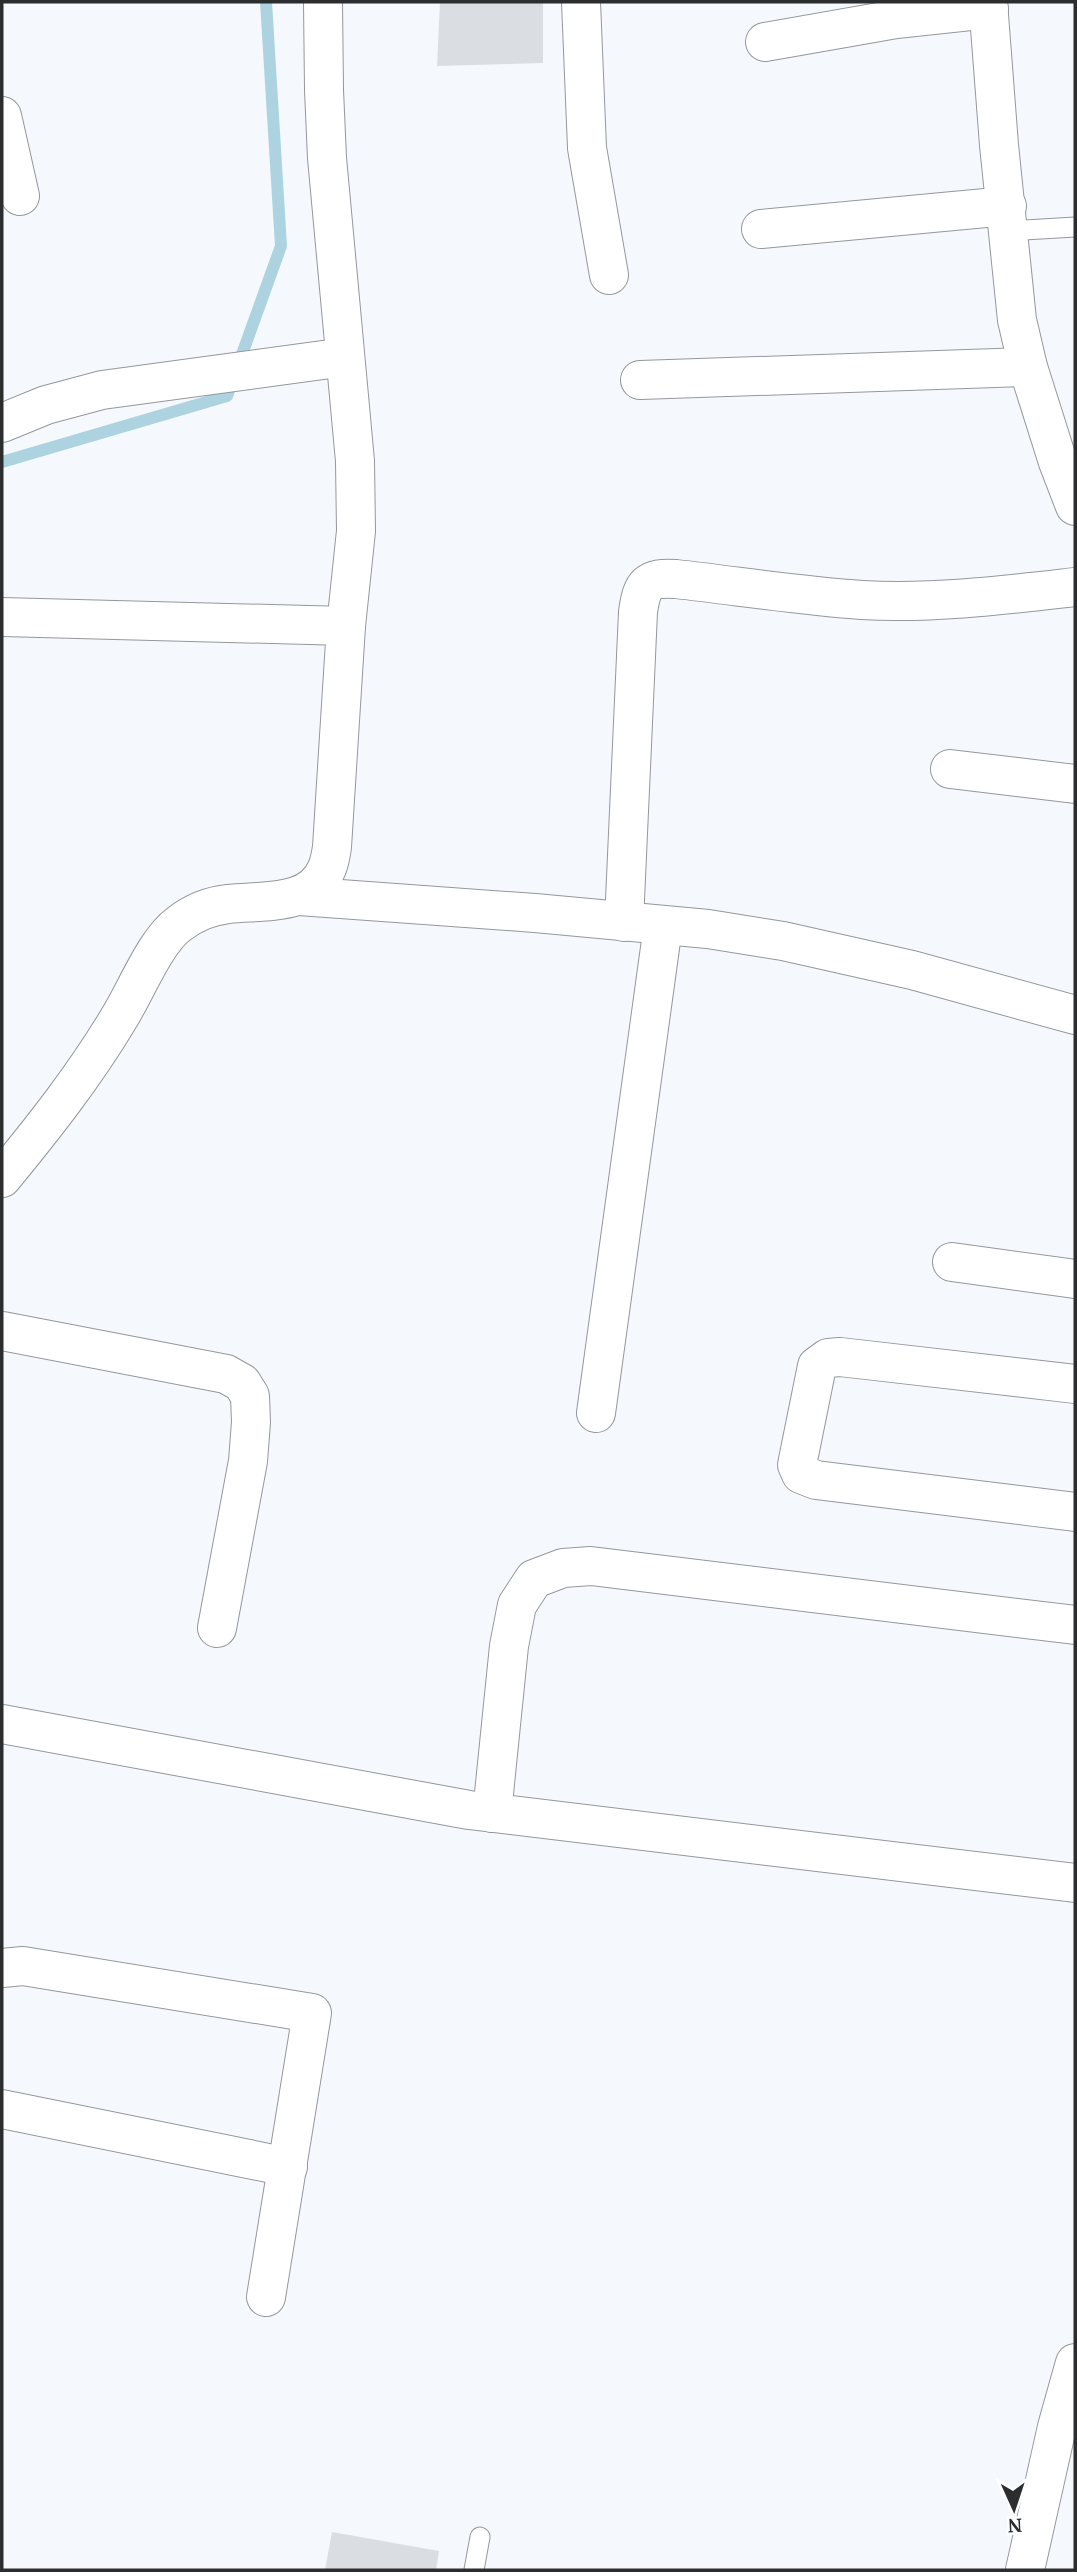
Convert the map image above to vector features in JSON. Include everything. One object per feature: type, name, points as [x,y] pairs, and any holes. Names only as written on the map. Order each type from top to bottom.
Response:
[{"type":"street","points":[[299,896],[313,887],[326,870],[332,847],[346,626],[356,531],[355,461],[327,158],[323,2]]},
{"type":"street","points":[[581,2],[587,148],[609,275]]},
{"type":"street","points":[[765,42],[988,5],[1017,320],[1028,367],[1073,493]]},
{"type":"street","points":[[2,116],[20,196]]},
{"type":"street","points":[[761,229],[1007,218]]},
{"type":"street","points":[[2,423],[46,405],[102,390],[345,358]]},
{"type":"street","points":[[640,380],[1028,367]]},
{"type":"street","points":[[624,922],[639,612],[643,589],[650,581],[659,578],[676,579],[863,600],[952,598],[1075,587]]},
{"type":"street","points":[[2,617],[346,626]]},
{"type":"street","points":[[950,769],[1075,784]]},
{"type":"street","points":[[2,1178],[78,1081],[119,1019],[158,949],[176,925],[198,912],[226,904],[299,896],[708,929],[783,941],[912,970],[1075,1015]]},
{"type":"street","points":[[596,1413],[663,926]]},
{"type":"street","points":[[952,1262],[1075,1279]]},
{"type":"street","points":[[2,1331],[226,1374],[242,1383],[250,1396],[248,1461],[217,1628]]},
{"type":"street","points":[[1075,1384],[840,1357],[828,1358],[817,1366],[797,1465],[801,1475],[816,1480],[1075,1512]]},
{"type":"street","points":[[492,1813],[509,1646],[517,1605],[534,1579],[563,1568],[591,1566],[1075,1625]]},
{"type":"street","points":[[2,1724],[492,1813],[1075,1883]]},
{"type":"street","points":[[2,1968],[23,1966],[312,2013],[266,2297]]},
{"type":"street","points":[[2,2109],[288,2167]]},
{"type":"street","points":[[1025,2570],[1057,2427],[1075,2363]]},
{"type":"lane","points":[[1007,218],[1075,227]]},
{"type":"lane","points":[[474,2570],[480,2537]]},
{"type":"building","points":[[440,2],[543,2],[543,63],[437,66]]},
{"type":"building","points":[[332,2532],[439,2551],[436,2570],[325,2570]]},
{"type":"waterway","points":[[2,462],[227,396],[281,246],[266,2]]}]
